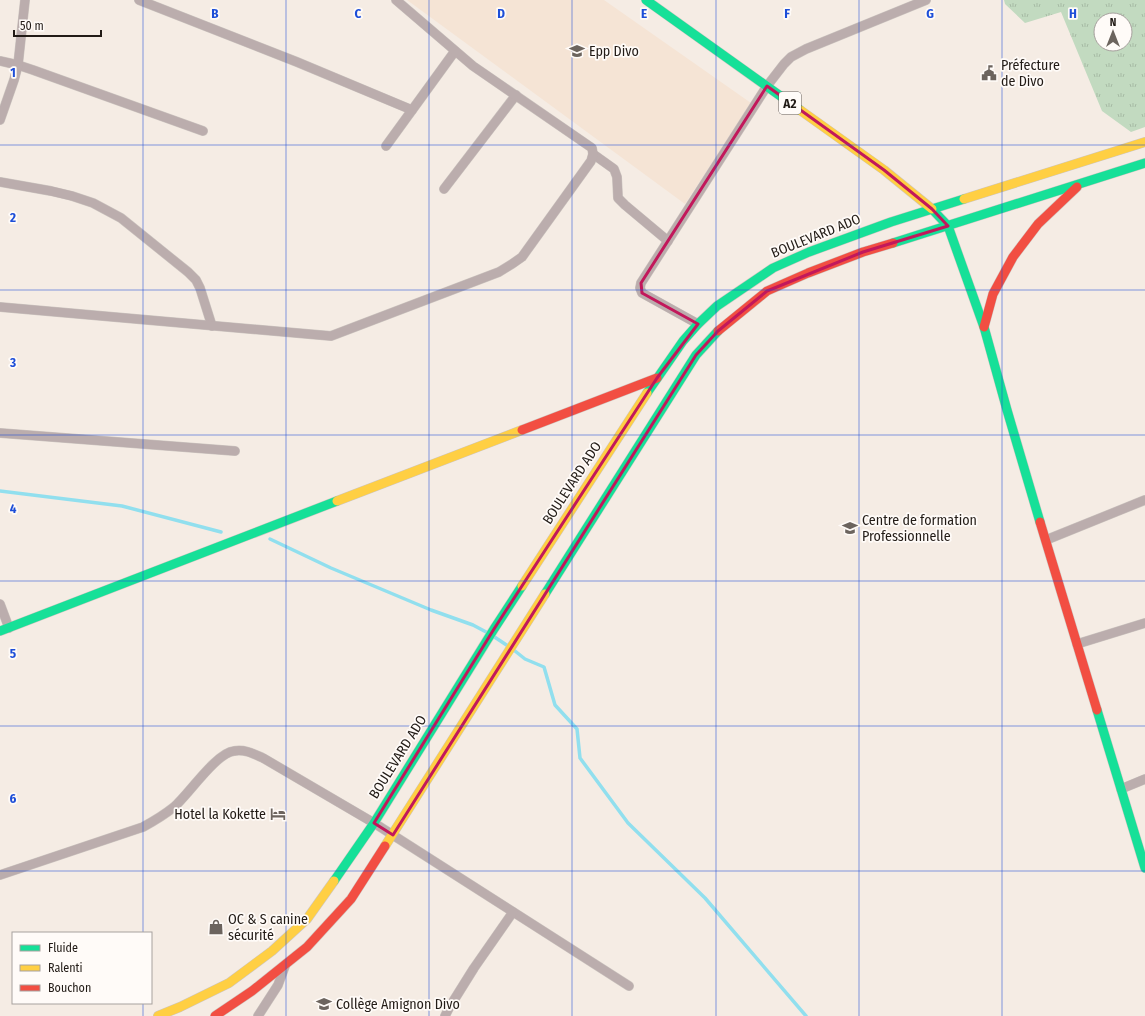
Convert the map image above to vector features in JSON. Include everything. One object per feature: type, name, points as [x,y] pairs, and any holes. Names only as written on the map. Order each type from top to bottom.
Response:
[{"type":"main road","name":"A2","points":[[646,0],[884,170],[932,209]]},
{"type":"main road","name":"BOULEVARD ADO","points":[[158,1016],[229,983],[272,951],[307,919],[331,887],[374,823],[483,646],[657,378],[683,341],[717,306],[773,268],[824,246],[891,222],[1145,142]]},
{"type":"main road","points":[[215,1016],[252,991],[307,947],[351,899],[696,355],[718,331],[767,291],[808,273],[863,252],[1145,162]]},
{"type":"main road","points":[[984,327],[993,294],[1013,257],[1038,224],[1080,184]]},
{"type":"main road","points":[[932,209],[948,226],[984,327],[1046,540],[1145,868]]},
{"type":"main road","points":[[4,629],[657,378]]},
{"type":"street","points":[[0,120],[18,65],[25,0]]},
{"type":"street","points":[[139,0],[297,62],[412,110]]},
{"type":"street","points":[[0,307],[330,336],[499,272],[522,257],[591,161],[593,154],[592,148],[473,66],[396,0]]},
{"type":"street","points":[[698,324],[642,293],[640,288],[641,283],[767,86],[791,57],[806,49],[926,0]]},
{"type":"street","points":[[386,146],[455,51]]},
{"type":"street","points":[[0,61],[18,65],[203,131]]},
{"type":"street","points":[[444,189],[516,95]]},
{"type":"street","points":[[593,154],[614,169],[617,177],[618,198],[668,241]]},
{"type":"street","points":[[0,182],[51,190],[72,196],[93,203],[121,218],[196,280],[212,326]]},
{"type":"street","points":[[0,433],[235,450]]},
{"type":"street","points":[[1046,540],[1145,500]]},
{"type":"street","points":[[0,604],[4,629]]},
{"type":"street","points":[[1077,644],[1145,623]]},
{"type":"street","points":[[0,876],[143,827],[159,818],[175,806],[218,759],[233,751],[246,751],[263,758],[374,823],[629,986]]},
{"type":"street","points":[[1121,789],[1145,779]]},
{"type":"street","points":[[445,1016],[474,968],[513,912]]},
{"type":"street","points":[[258,1016],[278,985],[285,965]]},
{"type":"highlighted area","points":[[767,86],[884,170],[932,209],[948,226],[863,252],[767,291],[718,331],[696,355],[393,835],[374,823],[494,629],[657,378],[698,324],[642,293],[641,283]]},
{"type":"shaded area","name":"Epp Divo","points":[[407,0],[604,0],[751,103],[685,204]]},
{"type":"green space","points":[[1004,0],[1145,0],[1145,127],[1131,132],[1102,111],[1061,12],[1025,23],[1005,4]]},
{"type":"waterway","points":[[0,491],[122,506],[221,532]]},
{"type":"waterway","points":[[270,539],[331,568],[431,610],[473,625],[488,633]]},
{"type":"waterway","points":[[493,636],[508,646]]},
{"type":"waterway","points":[[515,651],[525,659],[544,667],[555,705],[577,729],[580,758],[628,823],[705,898],[806,1016]]},
{"type":"traffic: fast","points":[[646,0],[800,110]]},
{"type":"traffic: fast","points":[[893,243],[1145,163]]},
{"type":"traffic: fast","points":[[647,393],[683,341],[698,324],[717,306],[773,268],[809,252],[891,222],[964,199]]},
{"type":"traffic: fast","points":[[932,209],[948,226],[984,327],[1040,522]]},
{"type":"traffic: fast","points":[[545,594],[696,355],[718,331]]},
{"type":"traffic: fast","points":[[0,631],[337,501]]},
{"type":"traffic: fast","points":[[334,881],[374,823],[522,586]]},
{"type":"traffic: fast","points":[[1097,710],[1145,868]]},
{"type":"traffic: slow","points":[[800,110],[884,170],[932,209]]},
{"type":"traffic: slow","points":[[964,199],[1145,142]]},
{"type":"traffic: slow","points":[[522,586],[647,393]]},
{"type":"traffic: slow","points":[[337,501],[522,430]]},
{"type":"traffic: slow","points":[[385,846],[545,594]]},
{"type":"traffic: slow","points":[[158,1016],[229,983],[272,951],[307,919],[334,881]]},
{"type":"traffic: jam","points":[[984,327],[993,294],[1013,257],[1038,224],[1077,187]]},
{"type":"traffic: jam","points":[[718,331],[767,291],[808,273],[863,252],[893,243]]},
{"type":"traffic: jam","points":[[522,430],[657,378]]},
{"type":"traffic: jam","points":[[1040,522],[1097,710]]},
{"type":"traffic: jam","points":[[215,1016],[252,991],[307,947],[351,899],[385,846]]},
{"type":"place","name":"Epp Divo","points":[[577,51]]},
{"type":"place","name":"Préfecture de Divo","points":[[989,73]]},
{"type":"place","name":"Centre de formation Professionnelle","points":[[850,528]]},
{"type":"place","name":"Hotel la Kokette","points":[[278,814]]},
{"type":"place","name":"OC & S canine sécurité","points":[[216,927]]},
{"type":"place","name":"Collège Amignon Divo","points":[[324,1004]]}]
